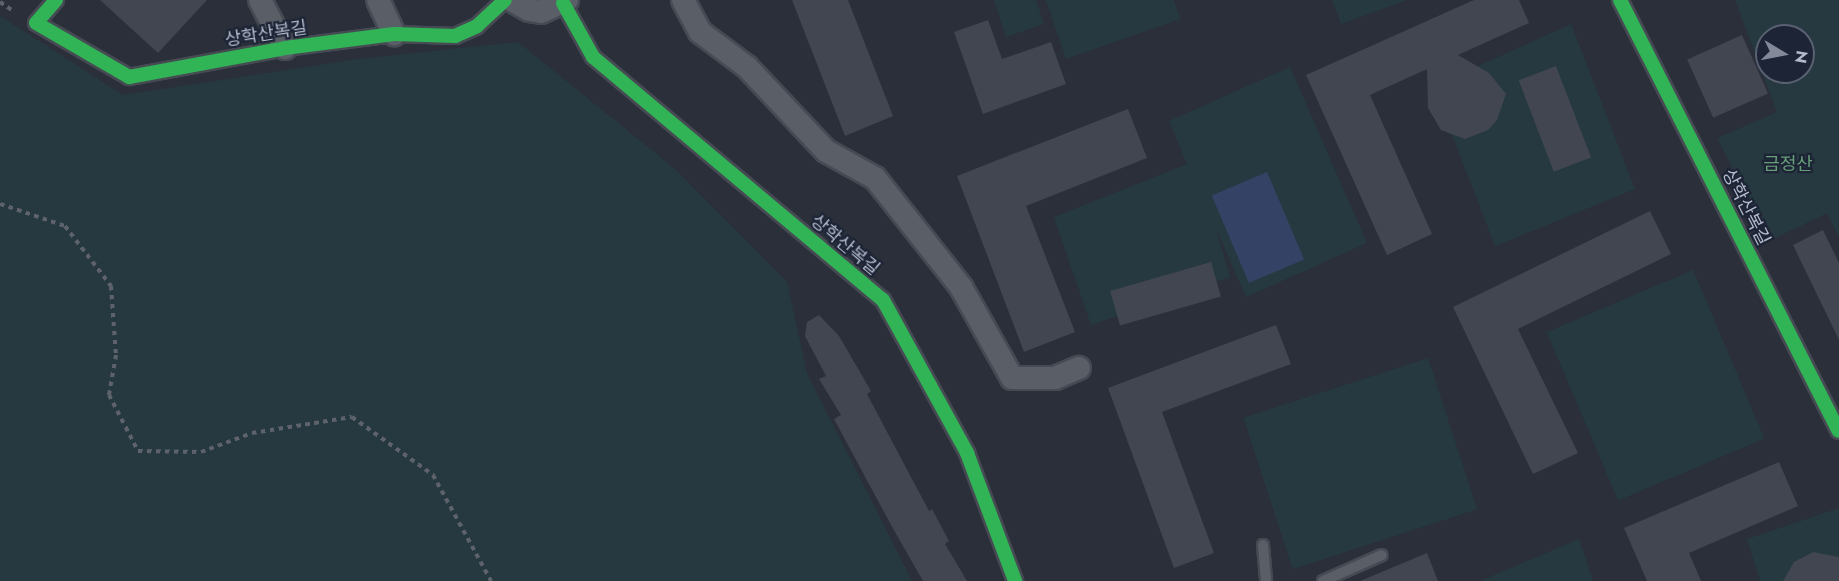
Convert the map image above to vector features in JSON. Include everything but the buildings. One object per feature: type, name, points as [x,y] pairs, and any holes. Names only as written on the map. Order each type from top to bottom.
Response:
[{"type":"street","name":"상학산복길","points":[[56,0],[36,23],[129,77],[285,48],[394,34],[455,36],[477,26],[505,0]]},
{"type":"street","points":[[260,0],[285,48]]},
{"type":"street","points":[[378,0],[394,34]]},
{"type":"street","points":[[511,0],[529,10],[541,12],[565,2]]},
{"type":"street","points":[[683,0],[700,32],[747,67],[826,151],[875,178],[961,287],[1012,378],[1054,378],[1079,368]]},
{"type":"street","name":"상학산복길","points":[[1620,0],[1839,431]]},
{"type":"street","name":"상학산복길","points":[[565,2],[593,57],[883,300],[967,453],[1015,581]]},
{"type":"lane","points":[[1263,545],[1266,581]]},
{"type":"lane","points":[[1323,581],[1382,555]]},
{"type":"path","points":[[0,204],[65,226],[111,286],[117,355],[109,395],[138,451],[201,452],[252,433],[352,417],[433,475],[491,581]]},
{"type":"green space","points":[[994,0],[1036,0],[1044,24],[1006,37]]},
{"type":"green space","points":[[1046,0],[1174,0],[1180,19],[1066,59]]},
{"type":"green space","points":[[1332,0],[1407,0],[1341,24]]},
{"type":"green space","name":"금정산","points":[[1735,0],[1839,0],[1839,237],[1827,213],[1771,240],[1717,138],[1777,112],[1766,84],[1815,84],[1815,24],[1755,24],[1755,53]]},
{"type":"green space","points":[[0,16],[123,95],[358,59],[518,42],[675,169],[787,282],[807,373],[912,581],[0,581]]},
{"type":"green space","points":[[1571,24],[1635,189],[1495,246],[1432,83],[1467,64],[1478,66]]},
{"type":"green space","points":[[1290,67],[1367,243],[1246,297],[1215,226],[1230,277],[1091,325],[1054,217],[1187,164],[1169,121]]},
{"type":"green space","points":[[1693,270],[1765,438],[1618,501],[1547,332]]},
{"type":"green space","points":[[1428,358],[1477,509],[1293,569],[1243,418]]},
{"type":"green space","points":[[1839,508],[1839,581],[1760,581],[1747,539]]},
{"type":"green space","points":[[1579,539],[1593,581],[1480,581]]},
{"type":"water","points":[[1267,172],[1304,259],[1249,283],[1212,195]]},
{"type":"traffic: fast","points":[[56,0],[36,23],[129,77],[285,48],[394,34],[455,36],[477,26],[505,0]]},
{"type":"traffic: fast","points":[[1620,0],[1839,431]]},
{"type":"traffic: fast","points":[[563,3],[593,57],[883,300],[967,453],[1015,581]]}]
